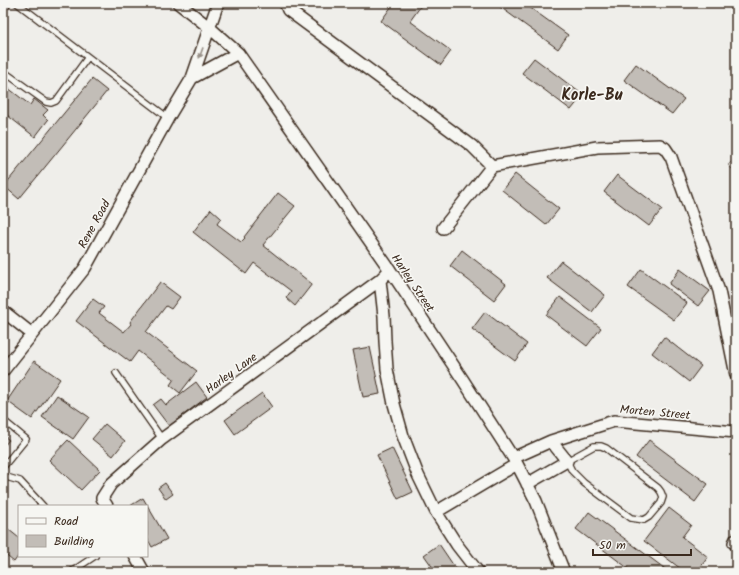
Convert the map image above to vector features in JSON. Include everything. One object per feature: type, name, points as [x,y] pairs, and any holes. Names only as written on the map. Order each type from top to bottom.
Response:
[{"type":"street","name":"Harley Street","points":[[178,3],[210,28],[238,53],[390,270],[515,461],[536,501],[564,572]]},
{"type":"street","name":"Rene Road","points":[[3,371],[85,268],[168,118],[192,78],[218,3]]},
{"type":"street","points":[[285,3],[288,10],[472,146],[492,166]]},
{"type":"street","points":[[192,78],[238,53]]},
{"type":"street","points":[[443,228],[492,166],[597,147],[660,145],[665,148],[671,157],[719,291],[736,375]]},
{"type":"street","name":"Harley Lane","points":[[106,505],[102,498],[111,484],[162,439],[380,280],[390,270]]},
{"type":"street","points":[[380,280],[387,369],[394,404],[403,436],[418,475],[436,512],[457,545],[478,572]]},
{"type":"street","points":[[3,311],[32,334]]},
{"type":"street","name":"Morten Street","points":[[436,512],[515,461],[551,441],[614,421],[736,432]]},
{"type":"street","points":[[527,484],[567,461],[551,441]]},
{"type":"street","points":[[136,557],[144,572]]},
{"type":"lane","points":[[3,10],[8,3]]},
{"type":"lane","points":[[17,3],[168,118]]},
{"type":"lane","points":[[3,71],[46,102],[51,103],[56,100],[88,57]]},
{"type":"lane","points":[[116,373],[162,439]]},
{"type":"lane","points":[[3,420],[26,439],[3,467]]},
{"type":"lane","points":[[594,446],[606,448],[658,488],[663,497],[661,503],[649,517],[644,520],[632,518],[584,483],[572,471],[567,461],[594,446]]},
{"type":"lane","points":[[3,476],[20,481],[43,505]]},
{"type":"lane","points":[[71,572],[92,557]]},
{"type":"shaded area","points":[[736,157],[736,173],[728,165]]},
{"type":"building","points":[[394,3],[423,3],[410,21],[451,51],[441,65],[381,21]]},
{"type":"building","points":[[496,3],[526,3],[525,4],[568,35],[558,49]]},
{"type":"building","points":[[534,58],[583,95],[571,110],[522,73]]},
{"type":"building","points":[[636,64],[684,99],[672,114],[624,80]]},
{"type":"building","points":[[92,79],[107,91],[19,199],[4,186]]},
{"type":"building","points":[[3,84],[30,105],[34,99],[48,110],[43,115],[48,120],[35,137],[3,112]]},
{"type":"building","points":[[515,174],[559,209],[546,225],[502,190]]},
{"type":"building","points":[[617,175],[662,209],[649,226],[604,192]]},
{"type":"building","points":[[278,193],[295,206],[263,245],[312,284],[295,306],[286,298],[291,291],[254,263],[246,274],[193,232],[211,209],[221,218],[217,224],[241,242]]},
{"type":"building","points":[[462,250],[506,284],[494,300],[450,266]]},
{"type":"building","points":[[561,261],[605,295],[592,312],[547,278]]},
{"type":"building","points":[[641,269],[687,303],[674,320],[628,287]]},
{"type":"building","points":[[680,269],[710,291],[698,306],[669,284]]},
{"type":"building","points":[[160,282],[180,297],[171,309],[166,306],[146,332],[197,371],[180,393],[170,385],[174,379],[138,351],[130,362],[76,321],[93,299],[104,307],[99,313],[124,332]]},
{"type":"building","points":[[560,297],[601,328],[587,346],[546,315]]},
{"type":"building","points":[[485,312],[527,344],[515,361],[472,329]]},
{"type":"building","points":[[664,337],[701,366],[689,382],[652,353]]},
{"type":"building","points":[[370,347],[380,394],[363,397],[353,350]]},
{"type":"building","points":[[34,361],[60,379],[32,419],[7,401]]},
{"type":"building","points":[[196,382],[207,397],[169,426],[153,405],[161,399],[166,405]]},
{"type":"building","points":[[262,393],[272,407],[235,434],[225,420]]},
{"type":"building","points":[[57,395],[89,417],[73,439],[42,417]]},
{"type":"building","points":[[105,424],[125,441],[113,456],[92,439]]},
{"type":"building","points":[[3,435],[9,440],[3,447]]},
{"type":"building","points":[[68,440],[100,470],[81,490],[49,460]]},
{"type":"building","points":[[649,440],[708,484],[695,502],[636,457]]},
{"type":"building","points":[[392,448],[413,492],[398,499],[377,455]]},
{"type":"building","points":[[165,483],[173,494],[166,499],[158,488]]},
{"type":"building","points":[[143,498],[147,505],[132,505]]},
{"type":"building","points":[[148,507],[167,539],[152,547],[148,540]]},
{"type":"building","points":[[669,508],[691,525],[682,537],[708,557],[697,572],[685,572],[644,541]]},
{"type":"building","points":[[589,512],[668,571],[633,572],[576,529]]},
{"type":"building","points":[[3,525],[18,537],[18,556],[14,562],[3,553]]},
{"type":"building","points":[[439,544],[458,572],[436,572],[424,555]]},
{"type":"district","name":"Korle-Bu","points":[[592,94]]}]
